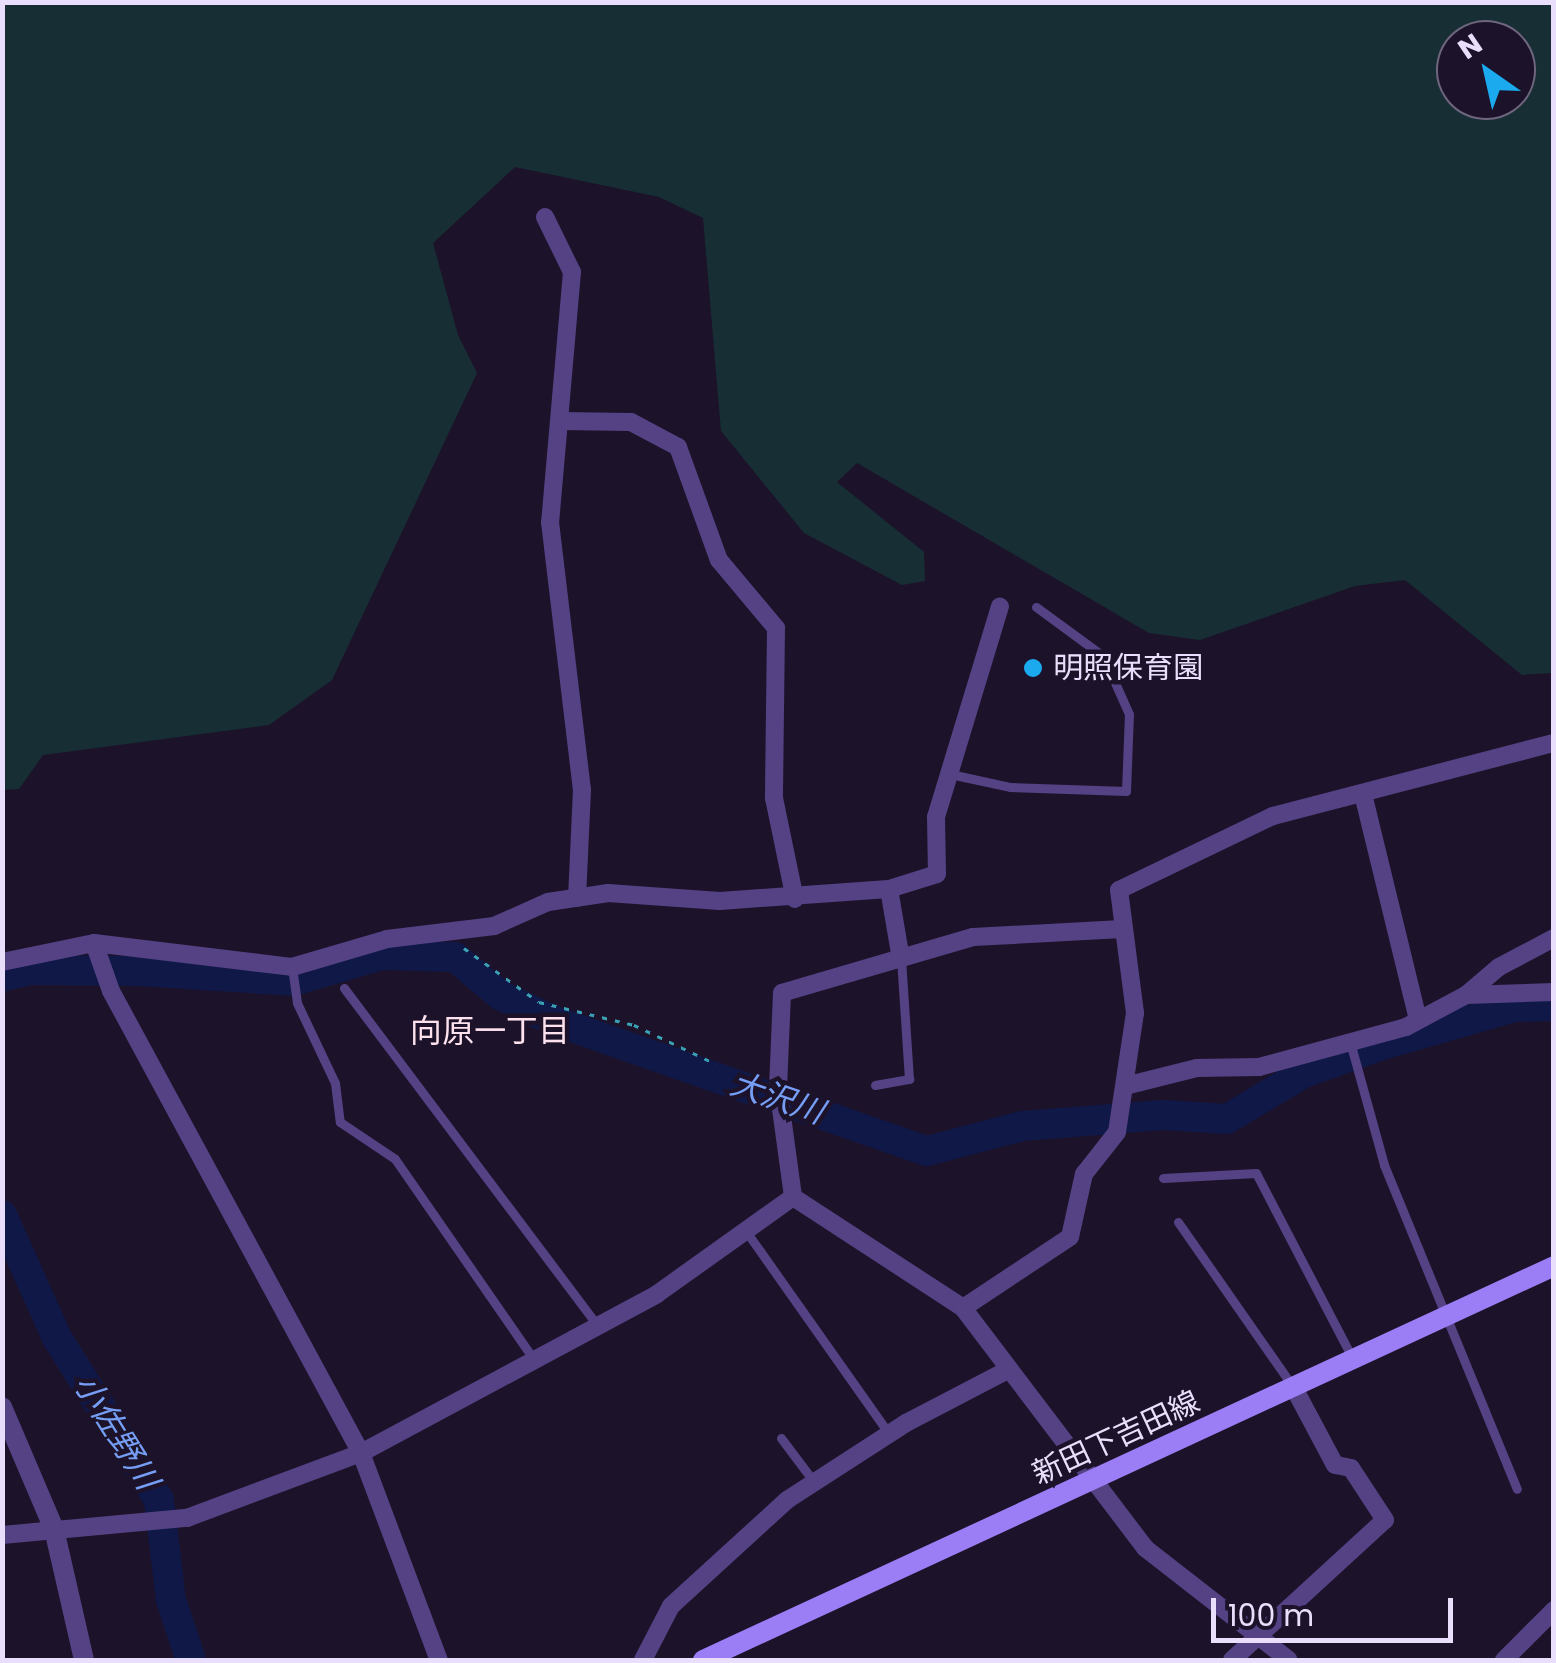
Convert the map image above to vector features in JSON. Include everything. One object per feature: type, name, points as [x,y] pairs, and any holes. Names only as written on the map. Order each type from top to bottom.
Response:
[{"type":"main road","name":"新田下吉田線","points":[[703,1660],[1098,1482],[1554,1266]]},
{"type":"street","points":[[546,217],[572,272],[550,522],[582,789],[577,898]]},
{"type":"street","points":[[560,421],[631,422],[678,447],[718,560],[776,628],[774,798],[796,899]]},
{"type":"street","points":[[2,962],[95,951],[292,967],[387,939],[446,935],[608,892],[796,899],[889,889],[936,874],[936,817],[1000,606]]},
{"type":"street","points":[[963,1308],[1070,1237],[1084,1174],[1117,1132],[1135,1013],[1119,890],[1239,828],[1554,744]]},
{"type":"street","points":[[1363,794],[1418,1019]]},
{"type":"street","points":[[889,889],[902,959]]},
{"type":"street","points":[[1122,928],[973,937],[782,993],[778,1087],[793,1197],[963,1308],[1006,1370],[1098,1482],[1145,1548],[1263,1634],[1289,1660]]},
{"type":"street","points":[[1124,1093],[1197,1068],[1259,1066],[1418,1019],[1466,995],[1498,967],[1554,938]]},
{"type":"street","points":[[95,951],[111,991],[361,1453],[439,1660]]},
{"type":"street","points":[[1466,995],[1554,992]]},
{"type":"street","points":[[2,1535],[188,1518],[361,1453],[598,1326],[748,1234],[793,1197]]},
{"type":"street","points":[[643,1660],[671,1606],[814,1482],[889,1434],[1006,1370]]},
{"type":"street","points":[[1232,1660],[1385,1520],[1350,1468],[1335,1465],[1294,1388]]},
{"type":"street","points":[[2,1406],[54,1529],[84,1660]]},
{"type":"street","points":[[1512,1657],[1554,1610]]},
{"type":"lane","points":[[947,774],[1010,787],[1126,791],[1129,714],[1103,656],[1036,607]]},
{"type":"lane","points":[[875,1085],[909,1079],[902,959]]},
{"type":"lane","points":[[292,967],[297,1002],[335,1083],[340,1122],[395,1159],[535,1361]]},
{"type":"lane","points":[[344,988],[598,1326]]},
{"type":"lane","points":[[1350,1042],[1384,1165],[1443,1318],[1517,1489]]},
{"type":"lane","points":[[1163,1178],[1256,1174],[1354,1360]]},
{"type":"lane","points":[[1178,1222],[1294,1388]]},
{"type":"lane","points":[[748,1234],[889,1434]]},
{"type":"lane","points":[[780,1438],[814,1482]]},
{"type":"path","points":[[446,935],[540,1002],[634,1025],[716,1064]]},
{"type":"green space","points":[[3,2],[1553,3],[1553,673],[1522,675],[1405,580],[1355,586],[1200,640],[1149,633],[857,463],[837,482],[924,552],[925,581],[902,585],[804,533],[721,431],[703,218],[659,197],[515,167],[433,243],[458,335],[477,373],[332,680],[269,725],[43,755],[19,789],[3,790]]},
{"type":"waterway","name":"大沢川","points":[[2,977],[31,970],[140,971],[293,981],[382,955],[455,957],[500,995],[552,1020],[927,1151],[1022,1126],[1163,1115],[1227,1119],[1304,1073],[1382,1045],[1515,1007],[1554,1006]]},
{"type":"waterway","name":"小佐野川","points":[[2,1215],[57,1338],[159,1500],[171,1600],[191,1660]]},
{"type":"place","name":"明照保育園","points":[[1033,668]]},
{"type":"district","name":"向原一丁目","points":[[490,1031]]}]
